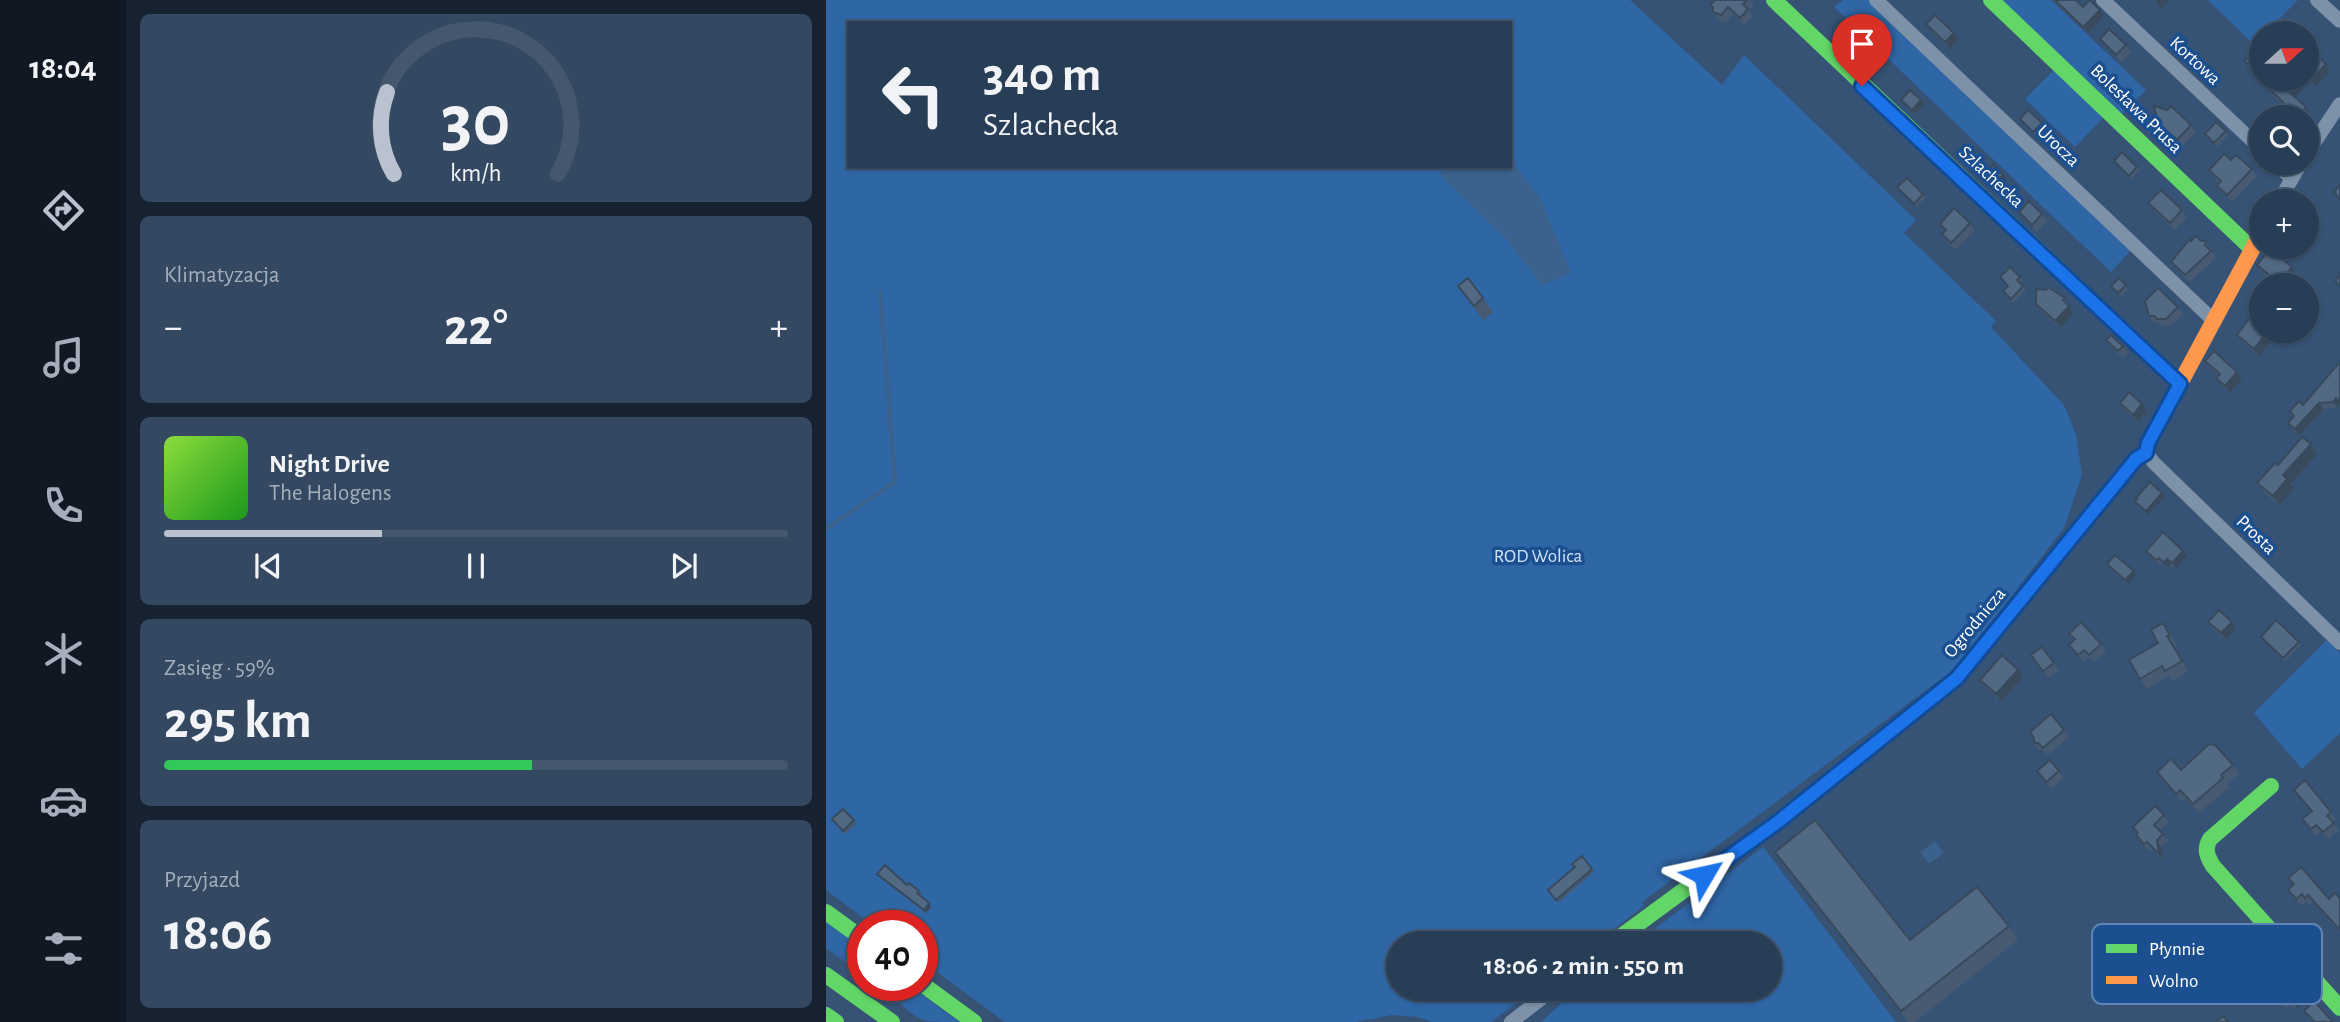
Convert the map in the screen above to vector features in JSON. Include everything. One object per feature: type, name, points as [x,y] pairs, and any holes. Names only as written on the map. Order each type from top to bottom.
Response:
[{"type":"main road","name":"Szlachecka","points":[[1774,0],[2180,384]]},
{"type":"main road","name":"Bolesława Prusa","points":[[1991,0],[2249,246]]},
{"type":"main road","name":"Ogrodnicza","points":[[1628,931],[1779,821],[1957,678],[2136,459],[2146,453],[2148,443],[2249,255]]},
{"type":"main road","points":[[2266,924],[2207,857],[2206,845],[2271,786]]},
{"type":"main road","points":[[826,912],[847,927]]},
{"type":"main road","points":[[826,975],[892,1022]]},
{"type":"main road","points":[[2322,988],[2340,1009]]},
{"type":"main road","points":[[938,996],[974,1022]]},
{"type":"main road","points":[[826,1014],[836,1022]]},
{"type":"street","name":"Urocza","points":[[1876,0],[2214,321]]},
{"type":"street","name":"Kortowa","points":[[2103,0],[2249,138]]},
{"type":"street","points":[[2318,0],[2340,22]]},
{"type":"street","points":[[2319,136],[2340,104]]},
{"type":"street","points":[[2288,175],[2291,178]]},
{"type":"street","points":[[2285,189],[2293,175]]},
{"type":"street","name":"Prosta","points":[[2146,453],[2340,643]]},
{"type":"street","points":[[1511,1022],[1538,1001]]},
{"type":"green space","name":"ROD Wolica","points":[[826,0],[1630,0],[1722,85],[1744,55],[1916,220],[1904,233],[1996,321],[1991,327],[2064,405],[2076,434],[2082,475],[2064,528],[1957,667],[1642,902],[1644,906],[1611,931],[1386,931],[1386,1001],[1519,1001],[1491,1022],[1432,1022],[1418,1017],[1392,1015],[1356,1022],[1005,1022],[938,973],[938,910],[853,910],[826,890]]},
{"type":"green space","points":[[1843,0],[1872,0],[2132,249],[2111,272],[1834,7]]},
{"type":"green space","points":[[2002,0],[2051,0],[2146,90],[2121,115]]},
{"type":"green space","points":[[2208,0],[2298,0],[2277,21],[2249,21],[2249,40]]},
{"type":"green space","points":[[2055,69],[2105,116],[2075,147],[2025,99]]},
{"type":"green space","points":[[2327,640],[2340,653],[2340,733],[2302,769],[2254,713]]},
{"type":"green space","points":[[1763,847],[1896,1022],[1541,1022],[1564,1001],[1782,1001],[1782,931],[1652,931]]},
{"type":"green space","points":[[826,921],[847,936],[847,963],[826,948]]},
{"type":"green space","points":[[931,1001],[959,1022],[925,1021],[899,1002]]},
{"type":"shaded area","points":[[1512,162],[1540,198],[1571,273],[1542,285],[1506,239],[1440,175],[1443,168],[1512,168]]},
{"type":"shaded area","points":[[1935,841],[1944,853],[1929,864],[1920,852]]},
{"type":"building","points":[[1715,0],[1747,0],[1743,4],[1748,9],[1740,18],[1728,7],[1721,15],[1713,12],[1710,5]]},
{"type":"building","points":[[2055,0],[2076,0],[2083,7],[2090,0],[2100,10],[2083,27]]},
{"type":"building","points":[[1935,15],[1954,33],[1945,42],[1926,24]]},
{"type":"building","points":[[2109,29],[2126,45],[2116,55],[2100,39]]},
{"type":"building","points":[[2319,58],[2326,64],[2319,71]]},
{"type":"building","points":[[1910,90],[1921,100],[1912,110],[1901,100]]},
{"type":"building","points":[[2271,91],[2290,91],[2304,105],[2280,105],[2283,102]]},
{"type":"building","points":[[2154,106],[2167,110],[2171,106],[2191,125],[2177,140],[2153,118],[2156,115]]},
{"type":"building","points":[[2028,110],[2042,123],[2033,132],[2020,119]]},
{"type":"building","points":[[2216,122],[2226,131],[2214,143],[2205,134]]},
{"type":"building","points":[[2122,152],[2137,167],[2129,176],[2114,161]]},
{"type":"building","points":[[2224,154],[2231,160],[2236,155],[2249,166],[2249,172],[2227,195],[2217,186],[2221,181],[2209,170]]},
{"type":"building","points":[[1993,165],[2003,175],[1994,185],[1983,176]]},
{"type":"building","points":[[1907,178],[1923,194],[1914,204],[1897,187]]},
{"type":"building","points":[[2340,185],[2340,199],[2334,192]]},
{"type":"building","points":[[2161,190],[2182,210],[2170,223],[2148,203]]},
{"type":"building","points":[[2029,201],[2042,214],[2032,225],[2019,212]]},
{"type":"building","points":[[1954,208],[1970,223],[1951,243],[1942,234],[1946,230],[1940,224]]},
{"type":"building","points":[[2196,236],[2201,241],[2206,241],[2205,245],[2211,251],[2185,275],[2171,262],[2190,239],[2191,241]]},
{"type":"building","points":[[2262,259],[2282,259],[2292,267],[2287,273],[2267,273],[2257,265]]},
{"type":"building","points":[[2010,267],[2020,277],[2017,280],[2023,286],[2011,299],[2003,291],[2008,286],[2000,277]]},
{"type":"building","points":[[1468,278],[1483,298],[1474,306],[1458,286]]},
{"type":"building","points":[[2119,278],[2126,285],[2118,293],[2111,286]]},
{"type":"building","points":[[2048,287],[2065,298],[2063,300],[2069,306],[2055,321],[2036,304],[2036,289],[2046,290]]},
{"type":"building","points":[[2158,288],[2178,307],[2166,319],[2149,316],[2145,301]]},
{"type":"building","points":[[2249,319],[2249,343],[2259,343],[2254,349],[2237,335]]},
{"type":"building","points":[[2111,335],[2123,346],[2118,351],[2106,340]]},
{"type":"building","points":[[2214,351],[2237,372],[2225,386],[2216,378],[2220,374],[2205,361]]},
{"type":"building","points":[[2340,362],[2340,402],[2336,398],[2333,402],[2319,403],[2295,429],[2288,423],[2294,416],[2290,411],[2299,401],[2303,405]]},
{"type":"building","points":[[2129,392],[2142,404],[2133,415],[2120,403]]},
{"type":"building","points":[[2302,437],[2311,444],[2283,475],[2287,479],[2273,496],[2257,483],[2275,463],[2278,465]]},
{"type":"building","points":[[2150,482],[2162,493],[2146,511],[2135,502]]},
{"type":"building","points":[[2163,532],[2183,551],[2172,563],[2167,559],[2164,563],[2159,558],[2156,560],[2146,551]]},
{"type":"building","points":[[2115,555],[2134,571],[2125,580],[2107,564]]},
{"type":"building","points":[[2219,610],[2232,622],[2221,633],[2208,622]]},
{"type":"building","points":[[2276,620],[2299,642],[2283,658],[2261,637]]},
{"type":"building","points":[[2081,622],[2101,644],[2089,655],[2084,650],[2078,655],[2069,645],[2075,639],[2069,634]]},
{"type":"building","points":[[2163,623],[2170,635],[2167,636],[2182,661],[2165,671],[2162,666],[2140,679],[2129,660],[2158,643],[2151,630]]},
{"type":"building","points":[[2042,647],[2054,663],[2043,671],[2031,655]]},
{"type":"building","points":[[2002,655],[2018,670],[1996,694],[1980,680]]},
{"type":"building","points":[[2051,714],[2064,730],[2043,748],[2034,743],[2030,732]]},
{"type":"building","points":[[2209,744],[2215,745],[2233,765],[2221,775],[2223,778],[2193,804],[2180,790],[2176,794],[2157,772],[2171,759],[2181,770]]},
{"type":"building","points":[[2050,760],[2059,771],[2046,782],[2037,771]]},
{"type":"building","points":[[2305,780],[2331,812],[2327,816],[2334,823],[2323,832],[2316,825],[2311,829],[2302,819],[2312,811],[2294,790]]},
{"type":"building","points":[[2155,806],[2164,815],[2154,825],[2163,834],[2157,840],[2159,854],[2147,842],[2144,844],[2133,827]]},
{"type":"building","points":[[843,809],[854,820],[843,831],[832,819]]},
{"type":"building","points":[[1815,820],[1910,940],[1977,887],[2009,926],[1901,1011],[1775,852]]},
{"type":"building","points":[[1582,856],[1592,869],[1556,900],[1548,890],[1575,867],[1572,864]]},
{"type":"building","points":[[885,865],[907,885],[909,883],[919,891],[917,893],[929,903],[924,910],[877,874]]},
{"type":"building","points":[[2301,867],[2329,899],[2335,893],[2340,898],[2340,930],[2308,895],[2305,898],[2302,894],[2296,899],[2288,890],[2294,884],[2288,878]]},
{"type":"building","points":[[2311,1004],[2317,1004],[2333,1022],[2315,1022],[2304,1011]]},
{"type":"building","points":[[2223,1016],[2228,1022],[2216,1022]]},
{"type":"waterway","points":[[826,529],[895,482],[880,292]]},
{"type":"traffic: fast","points":[[1774,0],[2180,384]]},
{"type":"traffic: fast","points":[[1991,0],[2249,246]]},
{"type":"traffic: fast","points":[[1628,931],[1778,821],[1957,678],[2069,541]]},
{"type":"traffic: fast","points":[[2265,924],[2213,866],[2207,846],[2210,839],[2271,786]]},
{"type":"traffic: fast","points":[[826,912],[847,927]]},
{"type":"traffic: fast","points":[[826,975],[892,1022]]},
{"type":"traffic: fast","points":[[2322,988],[2340,1008]]},
{"type":"traffic: fast","points":[[938,996],[974,1022]]},
{"type":"traffic: fast","points":[[826,1015],[836,1022]]},
{"type":"traffic: slow","points":[[2069,541],[2136,459],[2146,453],[2148,443],[2249,255]]},
{"type":"route","points":[[1704,875],[1779,821],[1957,678],[2136,459],[2146,453],[2148,443],[2180,384],[1862,86]]}]
